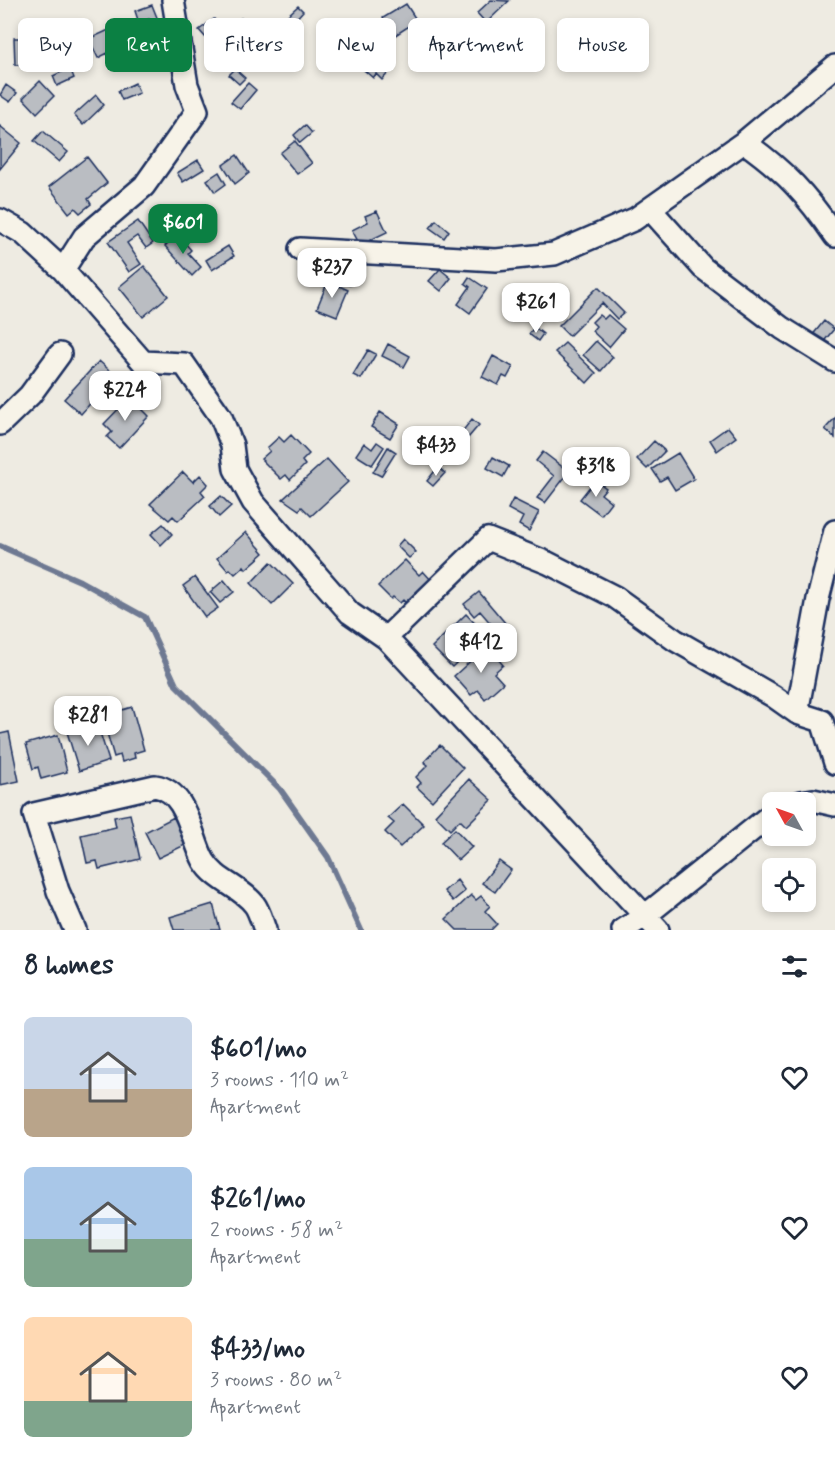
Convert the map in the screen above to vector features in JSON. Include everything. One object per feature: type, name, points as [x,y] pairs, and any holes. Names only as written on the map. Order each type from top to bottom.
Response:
[{"type":"street","points":[[63,270],[84,237],[144,186],[197,111],[187,85],[173,0]]},
{"type":"street","points":[[300,249],[496,260],[554,255],[635,219],[650,209],[744,142],[835,66]]},
{"type":"street","points":[[744,142],[787,174],[806,194],[835,236]]},
{"type":"street","points":[[650,209],[703,268],[782,328],[835,361]]},
{"type":"street","points":[[0,220],[23,233],[63,270],[143,362],[184,364],[221,417],[232,445],[235,469],[253,502],[350,613],[386,638],[652,923]]},
{"type":"street","points":[[0,424],[30,395],[60,354]]},
{"type":"street","points":[[797,713],[818,599],[835,531]]},
{"type":"street","points":[[386,638],[488,539],[548,563],[615,597],[675,640],[773,696],[797,713],[822,721],[835,763]]},
{"type":"street","points":[[75,930],[58,891],[34,814],[155,786],[164,787],[175,798],[185,812],[205,862],[222,880],[255,904],[265,930]]},
{"type":"street","points":[[816,801],[835,805]]},
{"type":"street","points":[[623,930],[652,923],[762,823]]},
{"type":"building","points":[[491,0],[509,1],[491,18],[482,18],[477,13]]},
{"type":"building","points":[[406,4],[415,18],[408,18],[408,27],[396,35],[396,18],[383,18]]},
{"type":"building","points":[[152,5],[157,18],[137,18],[135,11]]},
{"type":"building","points":[[298,6],[303,11],[297,18],[287,16]]},
{"type":"building","points":[[204,26],[204,36],[199,30]]},
{"type":"building","points":[[105,32],[105,54],[98,58],[93,47],[93,37]]},
{"type":"building","points":[[14,38],[18,38],[18,65],[15,65]]},
{"type":"building","points":[[62,72],[72,72],[74,78],[57,86],[53,76]]},
{"type":"building","points":[[232,72],[238,72],[245,78],[239,84],[229,75]]},
{"type":"building","points":[[366,72],[389,72],[382,80],[376,74],[373,78]]},
{"type":"building","points":[[40,81],[54,96],[37,113],[23,98]]},
{"type":"building","points":[[135,83],[139,93],[122,100],[118,91]]},
{"type":"building","points":[[248,83],[256,90],[240,109],[231,102]]},
{"type":"building","points":[[6,85],[17,93],[10,102],[0,95]]},
{"type":"building","points":[[96,95],[104,105],[83,125],[74,115]]},
{"type":"building","points":[[305,125],[312,133],[300,143],[294,135]]},
{"type":"building","points":[[0,126],[21,143],[0,169]]},
{"type":"building","points":[[43,131],[68,152],[59,162],[34,141]]},
{"type":"building","points":[[295,141],[312,163],[297,174],[280,153]]},
{"type":"building","points":[[237,155],[249,173],[235,184],[223,165]]},
{"type":"building","points":[[87,157],[107,183],[88,199],[91,204],[80,213],[75,208],[69,213],[49,187]]},
{"type":"building","points":[[198,160],[204,169],[183,182],[177,173]]},
{"type":"building","points":[[219,172],[226,184],[215,192],[207,180]]},
{"type":"building","points":[[377,211],[387,232],[360,245],[352,230],[368,222],[365,216]]},
{"type":"building","points":[[436,220],[449,231],[444,238],[430,228]]},
{"type":"building","points":[[138,221],[153,243],[146,248],[137,236],[127,243],[141,264],[129,272],[108,242]]},
{"type":"building","points":[[177,234],[191,250],[188,253],[201,267],[192,276],[165,246]]},
{"type":"building","points":[[228,246],[234,256],[212,270],[206,260]]},
{"type":"building","points":[[351,255],[359,258],[350,285],[341,283]]},
{"type":"building","points":[[144,266],[168,296],[143,317],[119,287]]},
{"type":"building","points":[[440,269],[451,278],[441,291],[429,281]]},
{"type":"building","points":[[469,277],[487,289],[470,313],[458,304],[470,287],[465,283]]},
{"type":"building","points":[[328,281],[348,290],[337,316],[317,308]]},
{"type":"building","points":[[598,287],[624,313],[617,319],[602,303],[569,336],[559,326]]},
{"type":"building","points":[[599,315],[604,319],[608,315],[624,329],[609,347],[592,331],[596,326],[592,322]]},
{"type":"building","points":[[824,321],[834,329],[821,345],[811,337]]},
{"type":"building","points":[[534,327],[543,334],[538,341],[529,334]]},
{"type":"building","points":[[596,341],[613,357],[601,371],[583,355]]},
{"type":"building","points":[[565,343],[596,373],[587,383],[555,352]]},
{"type":"building","points":[[388,344],[410,356],[404,367],[382,356]]},
{"type":"building","points":[[368,350],[376,354],[361,379],[353,375]]},
{"type":"building","points":[[493,356],[513,367],[507,378],[503,376],[498,385],[482,377]]},
{"type":"building","points":[[99,361],[116,376],[104,389],[109,394],[102,403],[96,397],[81,414],[64,399]]},
{"type":"building","points":[[130,397],[149,416],[119,448],[107,437],[112,432],[104,424]]},
{"type":"building","points":[[380,412],[399,424],[390,438],[371,427]]},
{"type":"building","points":[[835,418],[835,438],[825,429]]},
{"type":"building","points":[[472,419],[479,425],[468,438],[461,433]]},
{"type":"building","points":[[728,427],[736,437],[717,451],[710,440]]},
{"type":"building","points":[[291,435],[309,454],[302,461],[305,465],[290,480],[286,475],[281,479],[261,459],[270,451],[267,448],[279,437],[284,442]]},
{"type":"building","points":[[654,441],[665,451],[647,469],[637,459]]},
{"type":"building","points":[[377,442],[384,447],[372,465],[356,455],[364,443],[372,449]]},
{"type":"building","points":[[388,447],[396,452],[381,476],[373,472]]},
{"type":"building","points":[[543,452],[569,472],[545,503],[537,498],[554,476],[536,461]]},
{"type":"building","points":[[678,453],[694,479],[675,490],[667,477],[660,481],[652,469]]},
{"type":"building","points":[[493,457],[509,466],[503,477],[487,468]]},
{"type":"building","points":[[327,459],[348,482],[311,516],[302,507],[299,510],[283,499]]},
{"type":"building","points":[[438,467],[445,473],[433,486],[427,481]]},
{"type":"building","points":[[183,472],[193,482],[200,475],[208,484],[201,491],[205,496],[178,521],[173,516],[169,520],[150,504]]},
{"type":"building","points":[[595,480],[606,488],[601,494],[611,502],[601,515],[580,499]]},
{"type":"building","points":[[221,496],[231,506],[219,517],[210,506]]},
{"type":"building","points":[[513,499],[539,512],[529,531],[519,525],[523,517],[508,509]]},
{"type":"building","points":[[163,524],[172,534],[161,545],[151,534]]},
{"type":"building","points":[[246,532],[264,553],[246,569],[244,566],[235,574],[230,569],[228,571],[217,558]]},
{"type":"building","points":[[403,539],[416,552],[409,558],[397,546]]},
{"type":"building","points":[[405,560],[419,575],[423,571],[432,581],[407,604],[403,600],[400,603],[393,597],[391,599],[378,586]]},
{"type":"building","points":[[271,562],[293,584],[272,605],[251,583]]},
{"type":"building","points":[[195,577],[218,608],[205,617],[183,586]]},
{"type":"building","points":[[224,580],[234,592],[220,603],[210,592]]},
{"type":"building","points":[[479,592],[506,624],[498,632],[480,611],[474,616],[464,604]]},
{"type":"building","points":[[466,614],[486,635],[452,667],[432,647]]},
{"type":"building","points":[[487,646],[503,665],[494,673],[503,683],[485,699],[478,690],[471,695],[454,676]]},
{"type":"building","points":[[132,707],[144,750],[134,753],[135,758],[122,762],[120,755],[114,757],[102,716]]},
{"type":"building","points":[[97,723],[109,761],[79,771],[67,732]]},
{"type":"building","points":[[9,732],[19,781],[0,785],[0,734]]},
{"type":"building","points":[[58,735],[67,772],[41,779],[38,767],[33,769],[26,744]]},
{"type":"building","points":[[440,745],[463,768],[432,801],[417,787],[421,783],[416,777],[428,765],[424,762]]},
{"type":"building","points":[[469,779],[492,800],[466,826],[460,820],[450,830],[435,815]]},
{"type":"building","points":[[403,804],[424,825],[400,847],[385,832],[394,823],[388,818]]},
{"type":"building","points":[[130,814],[140,859],[99,869],[97,861],[87,863],[81,835],[116,827],[114,817]]},
{"type":"building","points":[[174,817],[187,844],[158,858],[145,832]]},
{"type":"building","points":[[455,829],[472,847],[458,860],[441,842]]},
{"type":"building","points":[[499,861],[511,870],[495,892],[482,883]]},
{"type":"building","points":[[457,880],[465,891],[453,901],[444,891]]},
{"type":"building","points":[[471,895],[476,900],[481,896],[490,906],[485,911],[497,924],[491,930],[457,930],[446,919]]},
{"type":"building","points":[[213,904],[220,930],[174,930],[170,917]]},
{"type":"waterway","points":[[0,546],[80,581],[145,617],[176,685],[280,789],[328,857],[361,930]]}]
